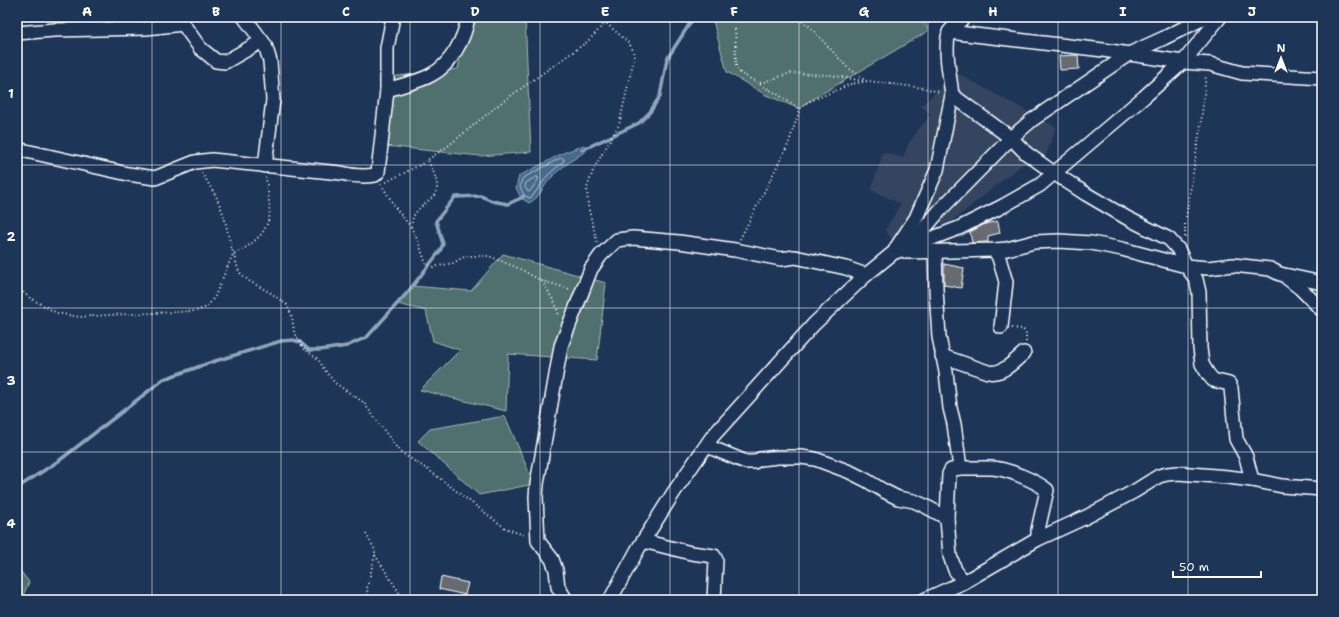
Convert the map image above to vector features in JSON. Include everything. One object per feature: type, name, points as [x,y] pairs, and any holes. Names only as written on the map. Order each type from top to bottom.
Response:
[{"type":"street","points":[[244,17],[262,41],[270,61],[273,100],[265,166]]},
{"type":"street","points":[[17,148],[128,174],[155,178],[195,162],[212,160],[341,173],[378,180],[387,90],[387,48],[393,17]]},
{"type":"street","points":[[387,90],[431,76],[441,69],[449,61],[460,43],[468,17]]},
{"type":"street","points":[[898,251],[916,218],[937,170],[952,95],[948,63],[949,32],[964,17]]},
{"type":"street","points":[[610,600],[643,541],[674,492],[712,437],[814,324],[866,275],[923,230],[941,209],[1011,138],[1032,120],[1129,54],[1206,17]]},
{"type":"street","points":[[898,251],[959,228],[1040,185],[1139,102],[1183,62],[1220,17]]},
{"type":"street","points":[[17,33],[54,30],[146,28],[181,20],[200,48],[216,61],[224,62],[262,41]]},
{"type":"street","points":[[949,32],[1183,62],[1210,64],[1242,73],[1322,78]]},
{"type":"street","points":[[952,95],[1011,138],[1026,153],[1054,173],[1127,218],[1169,239],[1178,250],[1186,266],[1196,279],[1199,292],[1199,335],[1202,364],[1213,380],[1229,384],[1231,388],[1236,439],[1246,457],[1252,480]]},
{"type":"street","points":[[566,600],[558,587],[556,570],[552,559],[538,541],[536,497],[539,467],[561,346],[581,292],[591,269],[600,255],[616,240],[633,238],[680,242],[735,250],[781,259],[795,257],[815,260],[866,275]]},
{"type":"street","points":[[898,251],[995,250],[1007,249],[1034,242],[1059,241],[1091,243],[1186,266],[1208,268],[1234,265],[1270,269],[1300,288],[1322,310]]},
{"type":"street","points":[[995,250],[1006,282],[1001,327]]},
{"type":"street","points":[[935,251],[939,337],[946,372],[950,408],[954,424],[960,468]]},
{"type":"street","points":[[1280,274],[1322,284]]},
{"type":"street","points":[[942,356],[994,373],[1001,372],[1024,354]]},
{"type":"street","points":[[707,446],[746,462],[754,462],[760,459],[778,457],[801,457],[820,461],[850,472],[898,498],[914,501],[947,518]]},
{"type":"street","points":[[964,582],[955,570],[950,556],[947,518],[949,474],[951,470],[960,468],[992,468],[1017,475],[1040,485],[1046,490],[1038,530],[1038,539]]},
{"type":"street","points":[[924,600],[964,582],[1038,539],[1086,517],[1135,491],[1159,476],[1178,473],[1252,480],[1282,486],[1322,489]]},
{"type":"street","points":[[643,541],[690,553],[714,556],[716,560],[714,600]]},
{"type":"path","points":[[599,17],[628,43],[635,54],[619,125],[594,168],[587,188],[588,206],[600,255]]},
{"type":"path","points":[[581,292],[542,281],[488,256],[466,256],[453,263],[433,267],[426,264],[418,241],[410,227],[378,180],[420,165],[428,160],[448,146],[502,102],[587,42],[611,17]]},
{"type":"path","points":[[735,17],[736,66],[740,73],[800,109]]},
{"type":"path","points":[[795,17],[809,26],[847,67],[867,81]]},
{"type":"path","points":[[1184,240],[1185,224],[1201,123],[1205,76],[1210,64]]},
{"type":"path","points":[[759,84],[791,73],[830,76],[924,88],[952,95]]},
{"type":"path","points":[[735,250],[788,145],[800,109],[806,103],[851,84],[867,81]]},
{"type":"path","points":[[410,227],[412,217],[417,210],[435,194],[437,187],[428,160]]},
{"type":"path","points":[[195,162],[217,198],[224,216],[239,272],[249,281],[271,292],[286,305],[292,317],[294,331],[304,348],[318,359],[335,383],[363,402],[400,452],[430,471],[505,528],[538,541]]},
{"type":"path","points":[[17,287],[30,298],[57,313],[79,317],[196,311],[207,308],[215,296],[233,254],[245,248],[260,236],[269,217],[265,166]]},
{"type":"path","points":[[542,281],[556,305],[566,333]]},
{"type":"path","points":[[1001,327],[1023,329],[1026,334],[1024,354]]},
{"type":"path","points":[[366,534],[375,550],[367,588],[368,600]]},
{"type":"path","points":[[375,555],[404,600]]},
{"type":"path","points":[[513,600],[526,596]]},
{"type":"shaded area","points":[[957,73],[1056,127],[1042,166],[1029,159],[946,226],[930,218],[898,248],[885,230],[901,204],[871,190],[883,152],[903,158],[909,142],[931,114],[921,106]]},
{"type":"green space","points":[[467,17],[525,17],[531,152],[480,156],[376,145],[381,78],[458,69]]},
{"type":"green space","points":[[712,17],[923,17],[928,31],[806,103],[800,109],[766,95],[727,72]]},
{"type":"green space","points":[[503,254],[606,283],[597,360],[508,354],[506,411],[420,390],[460,350],[433,341],[426,311],[398,304],[412,286],[471,291]]},
{"type":"green space","points":[[505,416],[534,484],[479,495],[418,441],[430,429]]},
{"type":"green space","points":[[18,568],[29,582],[21,600],[17,600]]},
{"type":"water","points":[[584,145],[586,151],[555,174],[533,201],[529,203],[521,198],[516,188],[519,176],[563,153]]},
{"type":"building","points":[[1078,55],[1079,69],[1060,70],[1059,56]]},
{"type":"building","points":[[998,221],[1000,233],[988,236],[988,242],[972,243],[970,232],[985,224]]},
{"type":"building","points":[[944,264],[964,268],[961,288],[944,285]]},
{"type":"building","points":[[441,577],[468,583],[465,595],[439,589]]},
{"type":"waterway","points":[[582,150],[639,123],[650,112],[660,96],[667,59],[694,17]]},
{"type":"waterway","points":[[17,488],[60,460],[164,379],[212,362],[281,341],[293,340],[300,342],[309,350],[320,350],[347,346],[367,337],[407,293],[440,251],[443,244],[436,221],[455,197],[481,196],[492,201],[508,204],[524,196]]}]
